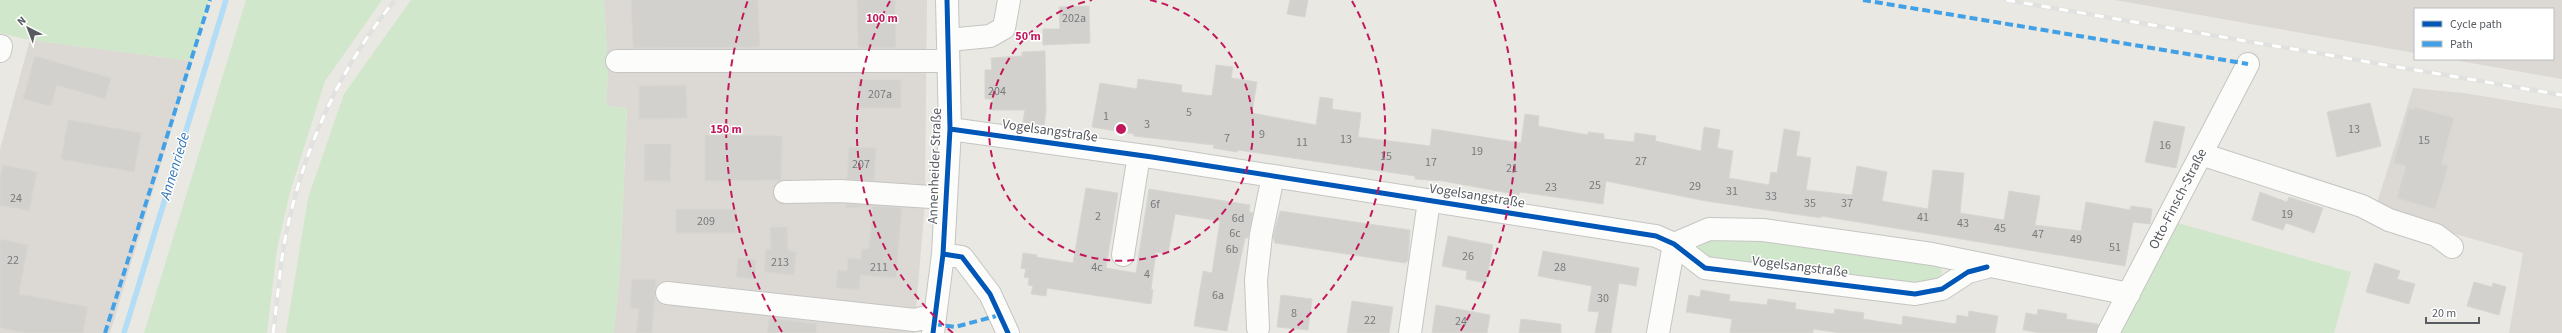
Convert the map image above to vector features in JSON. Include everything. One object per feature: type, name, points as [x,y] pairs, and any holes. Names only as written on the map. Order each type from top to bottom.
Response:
[{"type":"street","name":"Annenheider Straße","points":[[934,324],[943,254],[950,129],[947,0]]},
{"type":"street","points":[[617,61],[948,50],[990,36],[1004,28],[1009,0]]},
{"type":"street","name":"Otto-Finsch-Straße","points":[[2108,333],[2248,64]]},
{"type":"street","name":"Vogelsangstraße","points":[[950,129],[1139,155],[1656,236],[1674,244],[1705,268],[1915,294],[1942,289],[1968,272],[1987,267]]},
{"type":"street","points":[[2201,154],[2362,206],[2389,220],[2436,235],[2452,247]]},
{"type":"street","points":[[1123,255],[1139,155]]},
{"type":"street","points":[[1258,328],[1256,280],[1261,235],[1273,176]]},
{"type":"street","points":[[785,192],[840,191],[946,198]]},
{"type":"street","points":[[1410,333],[1429,200]]},
{"type":"street","name":"Vogelsangstraße","points":[[1674,244],[1709,229],[1763,230],[1932,254],[1987,267],[2129,294]]},
{"type":"street","points":[[1658,333],[1674,244]]},
{"type":"street","points":[[943,254],[962,257],[990,294],[1008,333]]},
{"type":"street","points":[[667,293],[915,320],[934,324]]},
{"type":"shaded area","points":[[604,0],[927,0],[925,203],[914,333],[614,333],[620,273],[627,108],[606,106],[608,70]]},
{"type":"shaded area","points":[[2115,0],[2562,0],[2562,79],[2454,60],[2554,60],[2554,8],[2414,8],[2414,53]]},
{"type":"shaded area","points":[[30,40],[192,61],[110,333],[0,333],[0,149]]},
{"type":"shaded area","points":[[2413,88],[2463,93],[2562,109],[2562,333],[2509,333],[2523,253],[2437,229],[2377,203]]},
{"type":"green space","points":[[0,0],[209,0],[192,61],[30,40],[0,33]]},
{"type":"green space","points":[[246,0],[382,0],[325,81],[290,192],[277,249],[267,333],[144,333]]},
{"type":"green space","points":[[411,0],[604,0],[608,70],[606,106],[627,108],[620,273],[614,333],[286,333],[308,198],[344,94]]},
{"type":"green space","points":[[2178,223],[2351,272],[2334,333],[2119,333]]},
{"type":"green space","points":[[1703,239],[1780,239],[1935,262],[1942,270],[1940,280],[1933,286],[1706,262],[1699,256],[1699,246]]},
{"type":"building","points":[[631,0],[758,0],[760,47],[633,48]]},
{"type":"building","points":[[857,0],[895,0],[896,48],[858,48]]},
{"type":"building","points":[[1290,0],[1308,0],[1305,17],[1287,14]]},
{"type":"building","points":[[1089,6],[1090,43],[1043,45],[1043,29],[1060,29],[1059,7]]},
{"type":"building","points":[[1045,51],[1046,112],[1044,125],[1023,122],[1025,110],[992,110],[992,99],[985,99],[985,70],[992,70],[991,58],[1022,56],[1022,52]]},
{"type":"building","points":[[35,56],[111,78],[105,99],[57,85],[51,106],[23,99]]},
{"type":"building","points":[[1216,65],[1233,67],[1231,78],[1257,82],[1252,113],[1316,125],[1320,97],[1333,99],[1332,109],[1361,113],[1358,137],[1430,146],[1432,129],[1521,143],[1525,114],[1539,116],[1538,126],[1588,135],[1588,132],[1604,134],[1604,139],[1634,142],[1635,133],[1656,136],[1655,141],[1701,151],[1704,127],[1720,130],[1717,148],[1733,151],[1729,178],[1769,185],[1771,172],[1777,173],[1784,129],[1800,132],[1796,156],[1811,158],[1806,190],[1852,195],[1857,166],[1887,172],[1882,201],[1928,209],[1933,170],[1964,173],[1960,213],[2004,220],[2009,191],[2040,196],[2035,225],[2081,231],[2086,202],[2130,210],[2131,206],[2152,209],[2150,224],[2133,222],[2125,266],[1821,216],[1821,218],[1706,201],[1606,181],[1603,204],[1520,192],[1519,195],[1443,181],[1415,179],[1415,176],[1238,150],[1237,152],[1213,148],[1214,145],[1134,136],[1134,134],[1092,127],[1100,83],[1137,89],[1138,79],[1182,85],[1181,92],[1212,96]]},
{"type":"building","points":[[858,80],[901,80],[901,108],[859,108]]},
{"type":"building","points":[[686,85],[687,118],[639,119],[639,86]]},
{"type":"building","points":[[2370,103],[2381,146],[2337,157],[2327,112]]},
{"type":"building","points":[[2415,107],[2454,118],[2441,164],[2448,166],[2435,209],[2397,198],[2406,166],[2394,163],[2409,108],[2414,110]]},
{"type":"building","points":[[68,120],[141,133],[134,172],[61,159]]},
{"type":"building","points":[[2154,121],[2185,127],[2176,168],[2145,162]]},
{"type":"building","points":[[705,135],[782,136],[781,180],[705,181]]},
{"type":"building","points":[[645,144],[671,144],[670,181],[644,181]]},
{"type":"building","points":[[849,147],[876,148],[874,181],[847,179]]},
{"type":"building","points":[[3,165],[37,172],[29,211],[0,205],[0,178]]},
{"type":"building","points":[[1086,188],[1118,193],[1106,268],[1136,273],[1149,189],[1250,205],[1249,212],[1253,213],[1248,238],[1245,238],[1227,331],[1194,326],[1203,271],[1212,273],[1220,221],[1175,214],[1168,254],[1156,252],[1151,289],[1153,290],[1151,304],[1047,288],[1046,296],[1031,294],[1033,286],[1028,285],[1029,278],[1024,277],[1026,269],[1021,268],[1023,253],[1037,255],[1036,257],[1073,263]]},
{"type":"building","points":[[2260,192],[2287,202],[2289,197],[2323,208],[2314,233],[2286,223],[2283,230],[2252,220]]},
{"type":"building","points":[[846,204],[872,206],[846,208]]},
{"type":"building","points":[[873,206],[902,208],[896,278],[860,275],[859,290],[836,288],[838,270],[847,271],[848,258],[861,259],[862,249],[869,249]]},
{"type":"building","points":[[676,209],[736,209],[736,233],[676,233]]},
{"type":"building","points":[[1280,211],[1410,230],[1408,261],[1405,263],[1275,243],[1273,237]]},
{"type":"building","points":[[770,227],[787,227],[788,251],[796,252],[794,275],[764,272],[766,249],[771,249]]},
{"type":"building","points":[[1448,236],[1493,245],[1486,283],[1466,279],[1467,271],[1442,266]]},
{"type":"building","points":[[0,239],[28,245],[19,294],[88,307],[83,333],[26,333],[0,328]]},
{"type":"building","points":[[1543,251],[1639,268],[1636,286],[1619,283],[1611,333],[1595,333],[1599,312],[1588,311],[1592,286],[1538,276]]},
{"type":"building","points":[[738,258],[756,260],[754,279],[736,277]]},
{"type":"building","points":[[2375,263],[2400,271],[2397,279],[2415,284],[2409,304],[2366,292]]},
{"type":"building","points":[[632,279],[656,280],[652,333],[636,333],[639,309],[630,308]]},
{"type":"building","points":[[2474,282],[2492,287],[2493,283],[2506,287],[2499,315],[2467,306]]},
{"type":"building","points":[[1701,290],[1730,295],[1729,301],[1767,305],[1768,299],[1796,303],[1795,309],[1834,314],[1835,309],[1864,313],[1863,319],[1902,325],[1903,316],[1956,324],[1957,315],[1968,317],[1969,311],[1998,316],[1995,333],[1841,333],[1813,329],[1813,333],[1730,333],[1732,319],[1686,312],[1689,295],[1700,297]]},
{"type":"building","points":[[1281,295],[1312,299],[1308,330],[1277,327]]},
{"type":"building","points":[[1352,301],[1393,307],[1389,333],[1347,333]]},
{"type":"building","points":[[1436,305],[1490,315],[1487,333],[1432,333]]},
{"type":"building","points":[[2038,309],[2067,314],[2066,319],[2098,324],[2096,333],[2041,333],[2023,330],[2026,313],[2037,315]]},
{"type":"building","points":[[769,318],[817,324],[816,333],[767,333]]},
{"type":"building","points":[[1521,319],[1561,324],[1561,333],[1519,333]]},
{"type":"waterway","name":"Annenriede","points":[[124,333],[226,0]]},
{"type":"railway","points":[[273,333],[285,238],[305,164],[328,106],[343,78],[358,51],[395,0]]},
{"type":"railway","points":[[2006,0],[2562,95]]},
{"type":"marked path","points":[[105,333],[210,0]]},
{"type":"marked path","points":[[1863,0],[2248,64]]},
{"type":"marked path","points":[[934,324],[955,327],[1000,315]]},
{"type":"cycle path","points":[[933,333],[943,254],[950,129],[947,0]]},
{"type":"cycle path","points":[[950,129],[1152,157],[1656,236],[1674,244],[1705,268],[1915,294],[1942,289],[1968,272],[1987,267]]},
{"type":"cycle path","points":[[943,254],[962,257],[990,294],[1008,333]]}]
